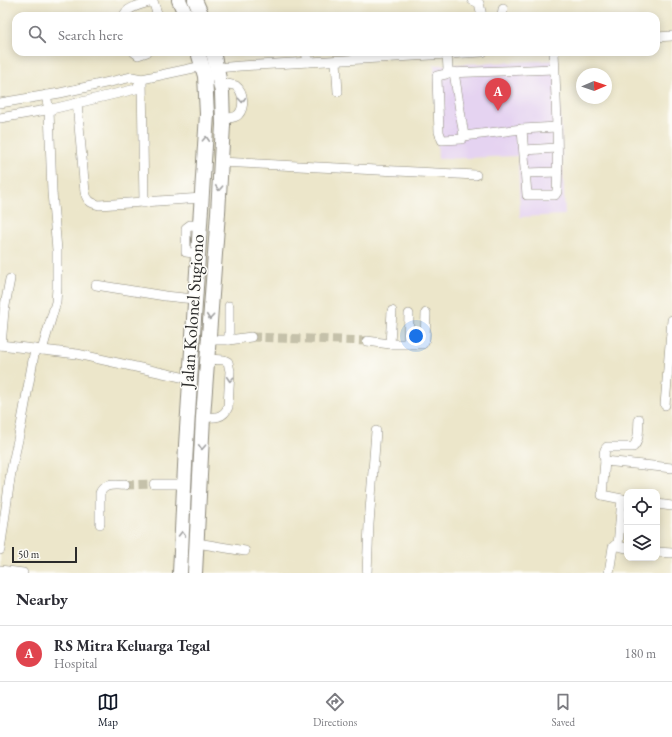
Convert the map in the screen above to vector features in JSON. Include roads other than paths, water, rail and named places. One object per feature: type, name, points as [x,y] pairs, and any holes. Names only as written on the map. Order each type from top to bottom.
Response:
[{"type":"highway","points":[[180,0],[184,12]]},
{"type":"highway","points":[[195,0],[200,12]]},
{"type":"highway","name":"Jalan Kolonel Sugiono","points":[[180,573],[194,298],[199,247],[207,114],[206,82],[199,56]]},
{"type":"highway","name":"Jalan Kolonel Sugiono","points":[[195,573],[203,417],[218,213],[223,119],[221,83],[214,56]]},
{"type":"highway","points":[[192,340],[208,340]]},
{"type":"street","points":[[126,12],[153,0],[157,12]]},
{"type":"street","points":[[472,0],[479,2],[481,12]]},
{"type":"street","points":[[660,37],[672,36]]},
{"type":"street","points":[[307,56],[308,62]]},
{"type":"street","points":[[217,68],[405,56]]},
{"type":"street","points":[[447,56],[448,69],[451,73],[464,136]]},
{"type":"street","points":[[522,129],[527,195],[555,195],[557,192],[558,148],[554,56]]},
{"type":"street","points":[[336,61],[338,92]]},
{"type":"street","points":[[0,103],[132,77],[142,79],[203,66]]},
{"type":"street","points":[[554,69],[451,73],[437,76],[439,135],[444,141],[462,139],[464,136],[522,129],[557,127]]},
{"type":"street","points":[[0,118],[49,110],[136,89],[142,79]]},
{"type":"street","points":[[142,79],[144,203]]},
{"type":"street","points":[[221,83],[234,85],[238,88],[241,92],[243,107],[237,116],[223,119]]},
{"type":"street","points":[[0,550],[10,480],[38,349],[56,302],[57,250],[52,192],[49,110],[46,95]]},
{"type":"street","points":[[77,103],[87,198],[93,204],[144,203],[202,198]]},
{"type":"street","points":[[524,150],[558,148]]},
{"type":"street","points":[[220,162],[476,176]]},
{"type":"street","points":[[525,173],[558,172]]},
{"type":"street","points":[[199,247],[186,252],[186,226],[200,226]]},
{"type":"street","points":[[186,239],[199,247]]},
{"type":"street","points":[[10,279],[4,311],[1,345],[77,354],[190,379]]},
{"type":"street","points":[[96,285],[165,296],[194,298]]},
{"type":"street","points":[[229,306],[229,340]]},
{"type":"street","points":[[390,344],[392,311]]},
{"type":"street","points":[[367,341],[390,344],[423,344],[425,340],[426,313]]},
{"type":"street","points":[[408,344],[409,314]]},
{"type":"street","points":[[665,405],[672,320]]},
{"type":"street","points":[[208,340],[229,340],[252,337]]},
{"type":"street","points":[[203,417],[213,418],[222,415],[226,412],[228,407],[230,371],[228,362],[224,360],[207,359]]},
{"type":"street","points":[[624,499],[602,495],[605,461],[604,454],[605,449],[607,448],[634,446],[638,437],[639,420]]},
{"type":"street","points":[[367,573],[376,431]]},
{"type":"street","points":[[605,461],[672,468]]},
{"type":"street","points":[[154,484],[184,484]]},
{"type":"street","points":[[100,524],[100,492],[102,488],[107,486],[125,486]]},
{"type":"street","points":[[660,504],[672,506]]},
{"type":"street","points":[[609,573],[613,547],[622,547],[624,515]]},
{"type":"street","points":[[197,543],[245,551]]},
{"type":"street","points":[[660,552],[672,553]]},
{"type":"street","points":[[1,571],[23,573]]},
{"type":"tunnel","points":[[251,337],[367,341]]},
{"type":"tunnel","points":[[125,485],[154,484]]},
{"type":"place","name":"RS Mitra Keluarga Tegal","points":[[498,111]]}]
